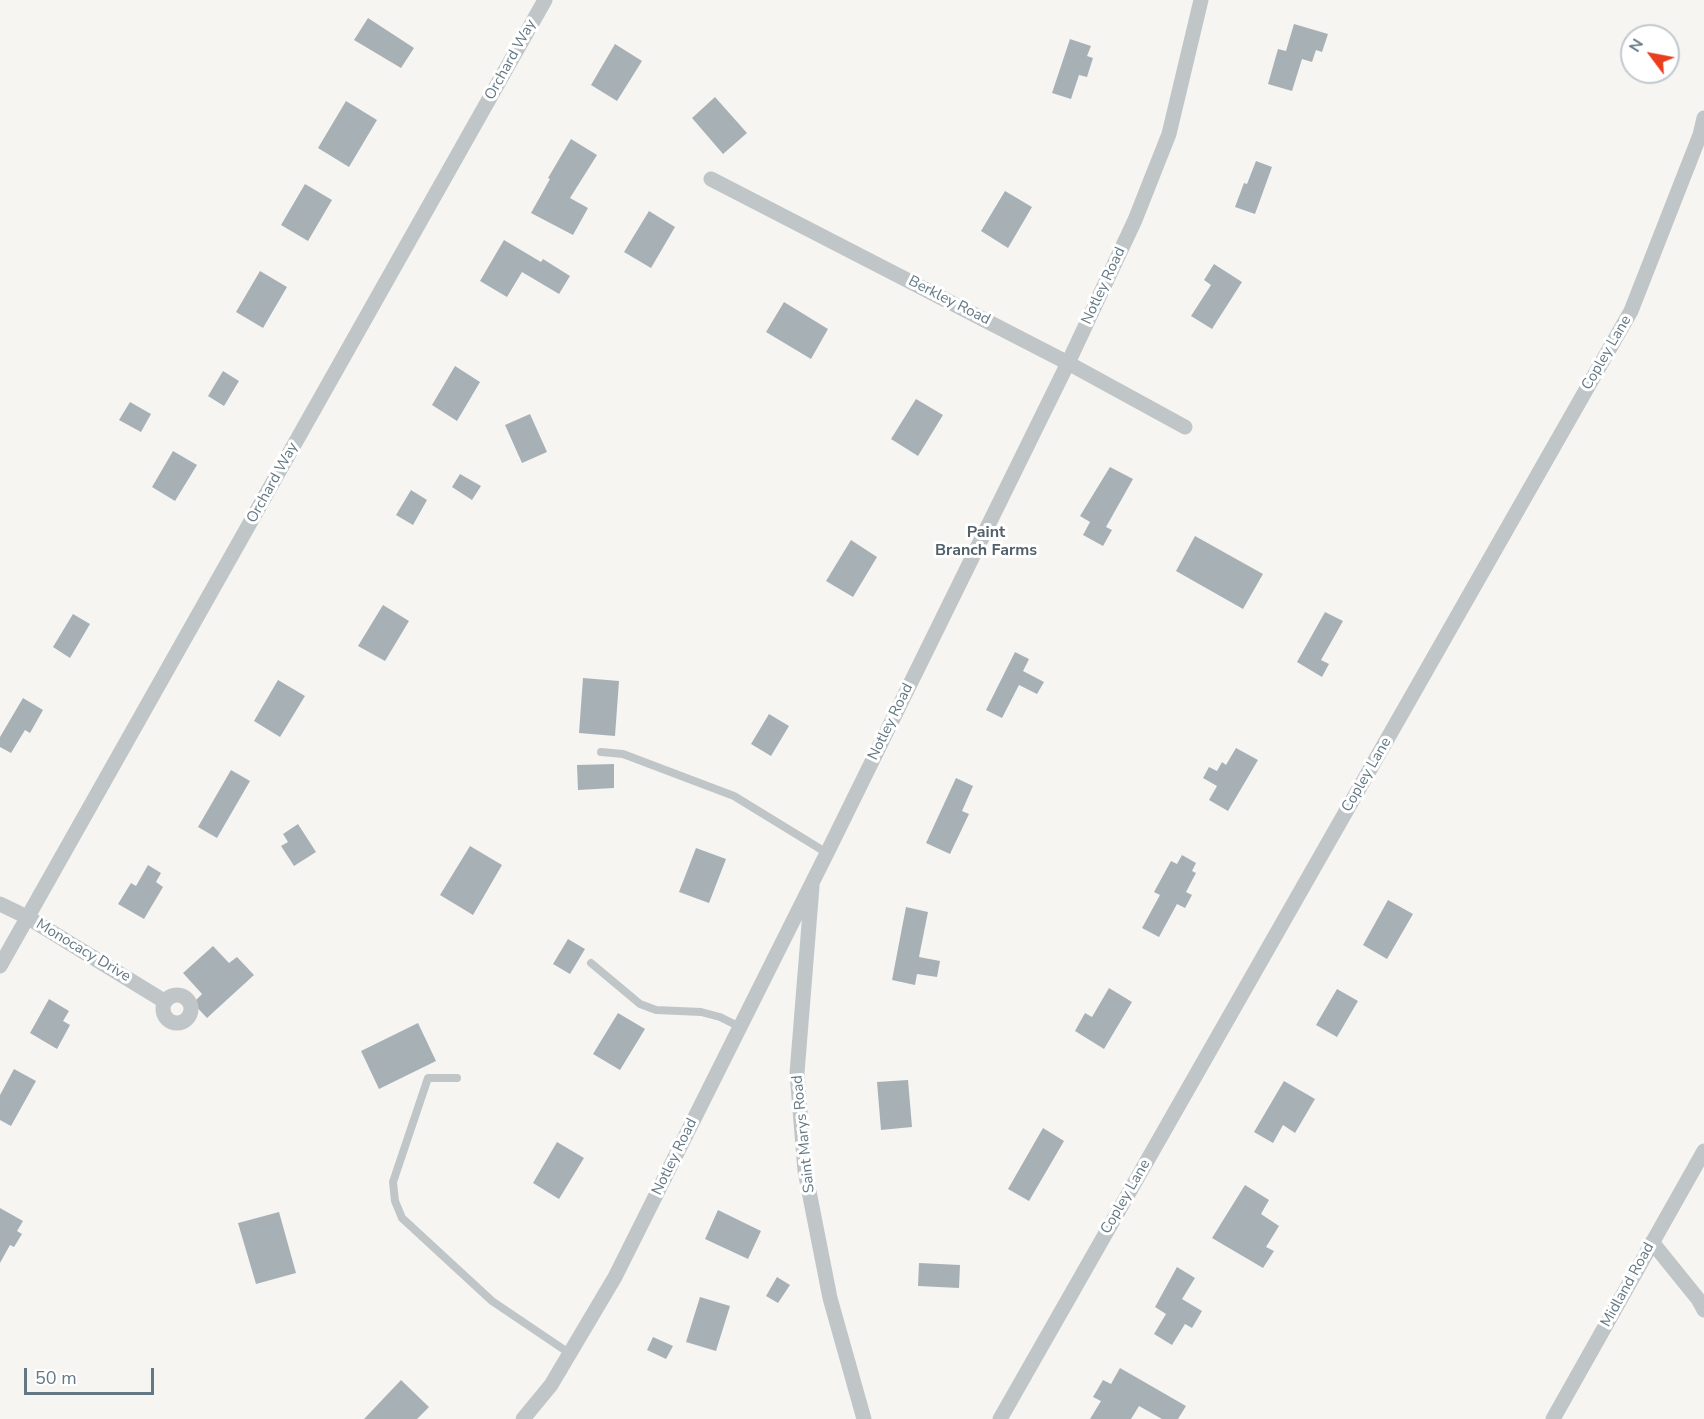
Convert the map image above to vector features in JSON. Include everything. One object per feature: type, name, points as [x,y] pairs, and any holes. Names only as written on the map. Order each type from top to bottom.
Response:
[{"type":"street","name":"Orchard Way","points":[[0,966],[545,0]]},
{"type":"street","name":"Notley Road","points":[[524,1419],[550,1385],[615,1277],[1068,363],[1135,220],[1170,134],[1201,0]]},
{"type":"street","name":"Copley Lane","points":[[999,1419],[1631,311],[1702,136],[1704,118]]},
{"type":"street","name":"Berkley Road","points":[[711,179],[1068,363],[1185,427]]},
{"type":"street","name":"Saint Marys Road","points":[[813,880],[798,1073],[805,1171],[830,1298],[864,1419]]},
{"type":"street","name":"Monocacy Drive","points":[[0,904],[27,917],[164,1001]]},
{"type":"street","name":"Midland Road","points":[[1553,1419],[1704,1151]]},
{"type":"street","points":[[1652,1242],[1698,1299],[1704,1310]]},
{"type":"lane","points":[[601,752],[623,754],[734,796],[827,853]]},
{"type":"lane","points":[[591,963],[640,1004],[656,1010],[701,1012],[720,1017],[740,1027]]},
{"type":"lane","points":[[457,1078],[428,1078],[393,1182],[395,1201],[402,1218],[492,1301],[569,1353]]},
{"type":"building","points":[[368,18],[414,48],[401,68],[354,40]]},
{"type":"building","points":[[1294,24],[1328,34],[1322,52],[1316,50],[1312,62],[1302,59],[1292,91],[1268,84],[1278,49],[1286,51]]},
{"type":"building","points":[[1070,39],[1091,46],[1087,56],[1093,58],[1087,77],[1079,75],[1071,99],[1052,93]]},
{"type":"building","points":[[615,44],[642,61],[617,101],[591,85]]},
{"type":"building","points":[[715,97],[747,133],[723,154],[692,118]]},
{"type":"building","points":[[346,101],[377,120],[349,167],[318,148]]},
{"type":"building","points":[[571,139],[597,155],[570,198],[588,208],[573,235],[531,213]]},
{"type":"building","points":[[1256,161],[1272,167],[1255,214],[1235,207]]},
{"type":"building","points":[[305,184],[332,200],[308,241],[281,225]]},
{"type":"building","points":[[1005,191],[1032,207],[1008,248],[981,231]]},
{"type":"building","points":[[649,211],[675,227],[651,268],[624,252]]},
{"type":"building","points":[[504,240],[541,262],[543,259],[570,276],[559,294],[522,272],[507,297],[480,281]]},
{"type":"building","points":[[1214,264],[1242,282],[1212,329],[1191,316],[1211,285],[1204,280]]},
{"type":"building","points":[[260,271],[287,287],[263,328],[236,312]]},
{"type":"building","points":[[784,302],[828,329],[811,359],[766,332]]},
{"type":"building","points":[[455,366],[480,382],[457,421],[432,405]]},
{"type":"building","points":[[223,371],[239,381],[224,406],[208,396]]},
{"type":"building","points":[[916,399],[943,415],[918,456],[891,439]]},
{"type":"building","points":[[130,402],[151,414],[141,432],[119,420]]},
{"type":"building","points":[[530,414],[547,452],[522,463],[505,425]]},
{"type":"building","points":[[173,451],[197,465],[175,501],[152,487]]},
{"type":"building","points":[[1110,467],[1133,479],[1106,527],[1112,530],[1103,546],[1083,535],[1090,522],[1080,516]]},
{"type":"building","points":[[460,474],[481,486],[472,500],[452,487]]},
{"type":"building","points":[[411,490],[427,500],[413,525],[396,515]]},
{"type":"building","points":[[1195,536],[1263,574],[1243,609],[1176,571]]},
{"type":"building","points":[[851,540],[877,557],[853,597],[826,581]]},
{"type":"building","points":[[383,605],[409,621],[385,661],[358,646]]},
{"type":"building","points":[[1325,612],[1343,621],[1321,660],[1329,664],[1322,677],[1297,662]]},
{"type":"building","points":[[73,614],[90,624],[70,658],[53,647]]},
{"type":"building","points":[[1015,652],[1029,659],[1023,671],[1044,682],[1037,694],[1019,685],[1002,718],[986,710]]},
{"type":"building","points":[[583,678],[619,681],[615,736],[579,733]]},
{"type":"building","points":[[278,680],[305,696],[280,737],[254,721]]},
{"type":"building","points":[[23,698],[43,710],[30,733],[25,730],[11,753],[0,747],[0,737]]},
{"type":"building","points":[[769,714],[789,726],[771,756],[751,744]]},
{"type":"building","points":[[1236,748],[1258,760],[1228,811],[1209,800],[1217,786],[1203,778],[1209,767],[1217,771],[1222,762],[1226,765]]},
{"type":"building","points":[[614,764],[614,788],[578,790],[577,765]]},
{"type":"building","points":[[231,770],[250,781],[217,838],[198,827]]},
{"type":"building","points":[[956,778],[973,786],[962,811],[969,814],[950,854],[926,843]]},
{"type":"building","points":[[298,824],[316,852],[294,866],[281,846],[288,842],[283,834]]},
{"type":"building","points":[[470,846],[502,865],[473,915],[440,895]]},
{"type":"building","points":[[696,848],[726,859],[709,903],[679,892]]},
{"type":"building","points":[[1182,855],[1196,863],[1192,871],[1196,873],[1186,892],[1192,895],[1185,908],[1177,904],[1159,937],[1142,928],[1160,895],[1154,892],[1171,861],[1177,864]]},
{"type":"building","points":[[148,865],[161,873],[156,882],[163,887],[144,919],[118,904],[131,883],[136,886]]},
{"type":"building","points":[[1388,900],[1413,914],[1387,959],[1363,945]]},
{"type":"building","points":[[906,907],[928,912],[919,957],[940,961],[937,977],[917,974],[915,985],[892,980]]},
{"type":"building","points":[[568,939],[585,949],[570,974],[553,964]]},
{"type":"building","points":[[213,946],[229,963],[237,957],[254,975],[207,1018],[193,1003],[202,994],[183,973]]},
{"type":"building","points":[[1109,988],[1132,1002],[1104,1049],[1075,1031],[1085,1013],[1092,1017]]},
{"type":"building","points":[[1337,989],[1358,1001],[1337,1037],[1316,1025]]},
{"type":"building","points":[[49,999],[69,1011],[63,1021],[70,1025],[57,1049],[30,1033]]},
{"type":"building","points":[[618,1013],[645,1029],[620,1070],[593,1054]]},
{"type":"building","points":[[418,1023],[436,1061],[379,1089],[361,1051]]},
{"type":"building","points":[[14,1069],[36,1081],[11,1126],[0,1120],[0,1095]]},
{"type":"building","points":[[908,1080],[912,1127],[881,1130],[877,1082]]},
{"type":"building","points":[[1284,1081],[1315,1099],[1295,1133],[1283,1125],[1273,1143],[1254,1132]]},
{"type":"building","points":[[1043,1128],[1064,1141],[1029,1201],[1008,1189]]},
{"type":"building","points":[[557,1142],[584,1158],[559,1199],[533,1183]]},
{"type":"building","points":[[1245,1185],[1269,1200],[1261,1214],[1279,1226],[1266,1247],[1274,1251],[1263,1268],[1212,1238]]},
{"type":"building","points":[[0,1208],[23,1221],[17,1231],[22,1234],[14,1247],[10,1245],[0,1263]]},
{"type":"building","points":[[718,1210],[761,1231],[748,1259],[705,1239]]},
{"type":"building","points":[[279,1212],[296,1273],[256,1284],[238,1223]]},
{"type":"building","points":[[919,1263],[960,1265],[959,1288],[918,1286]]},
{"type":"building","points":[[1177,1267],[1195,1278],[1182,1299],[1202,1311],[1192,1328],[1185,1324],[1172,1345],[1154,1334],[1166,1314],[1155,1307]]},
{"type":"building","points":[[777,1277],[790,1285],[778,1303],[766,1296]]},
{"type":"building","points":[[700,1297],[730,1306],[716,1351],[686,1342]]},
{"type":"building","points":[[653,1337],[673,1346],[666,1359],[647,1350]]},
{"type":"building","points":[[1120,1368],[1186,1406],[1178,1419],[1162,1419],[1139,1406],[1131,1419],[1090,1419],[1101,1401],[1093,1397],[1103,1380],[1111,1384]]},
{"type":"building","points":[[401,1380],[429,1407],[417,1419],[364,1419]]},
{"type":"district","name":"Paint Branch Farms","points":[[986,542]]}]
